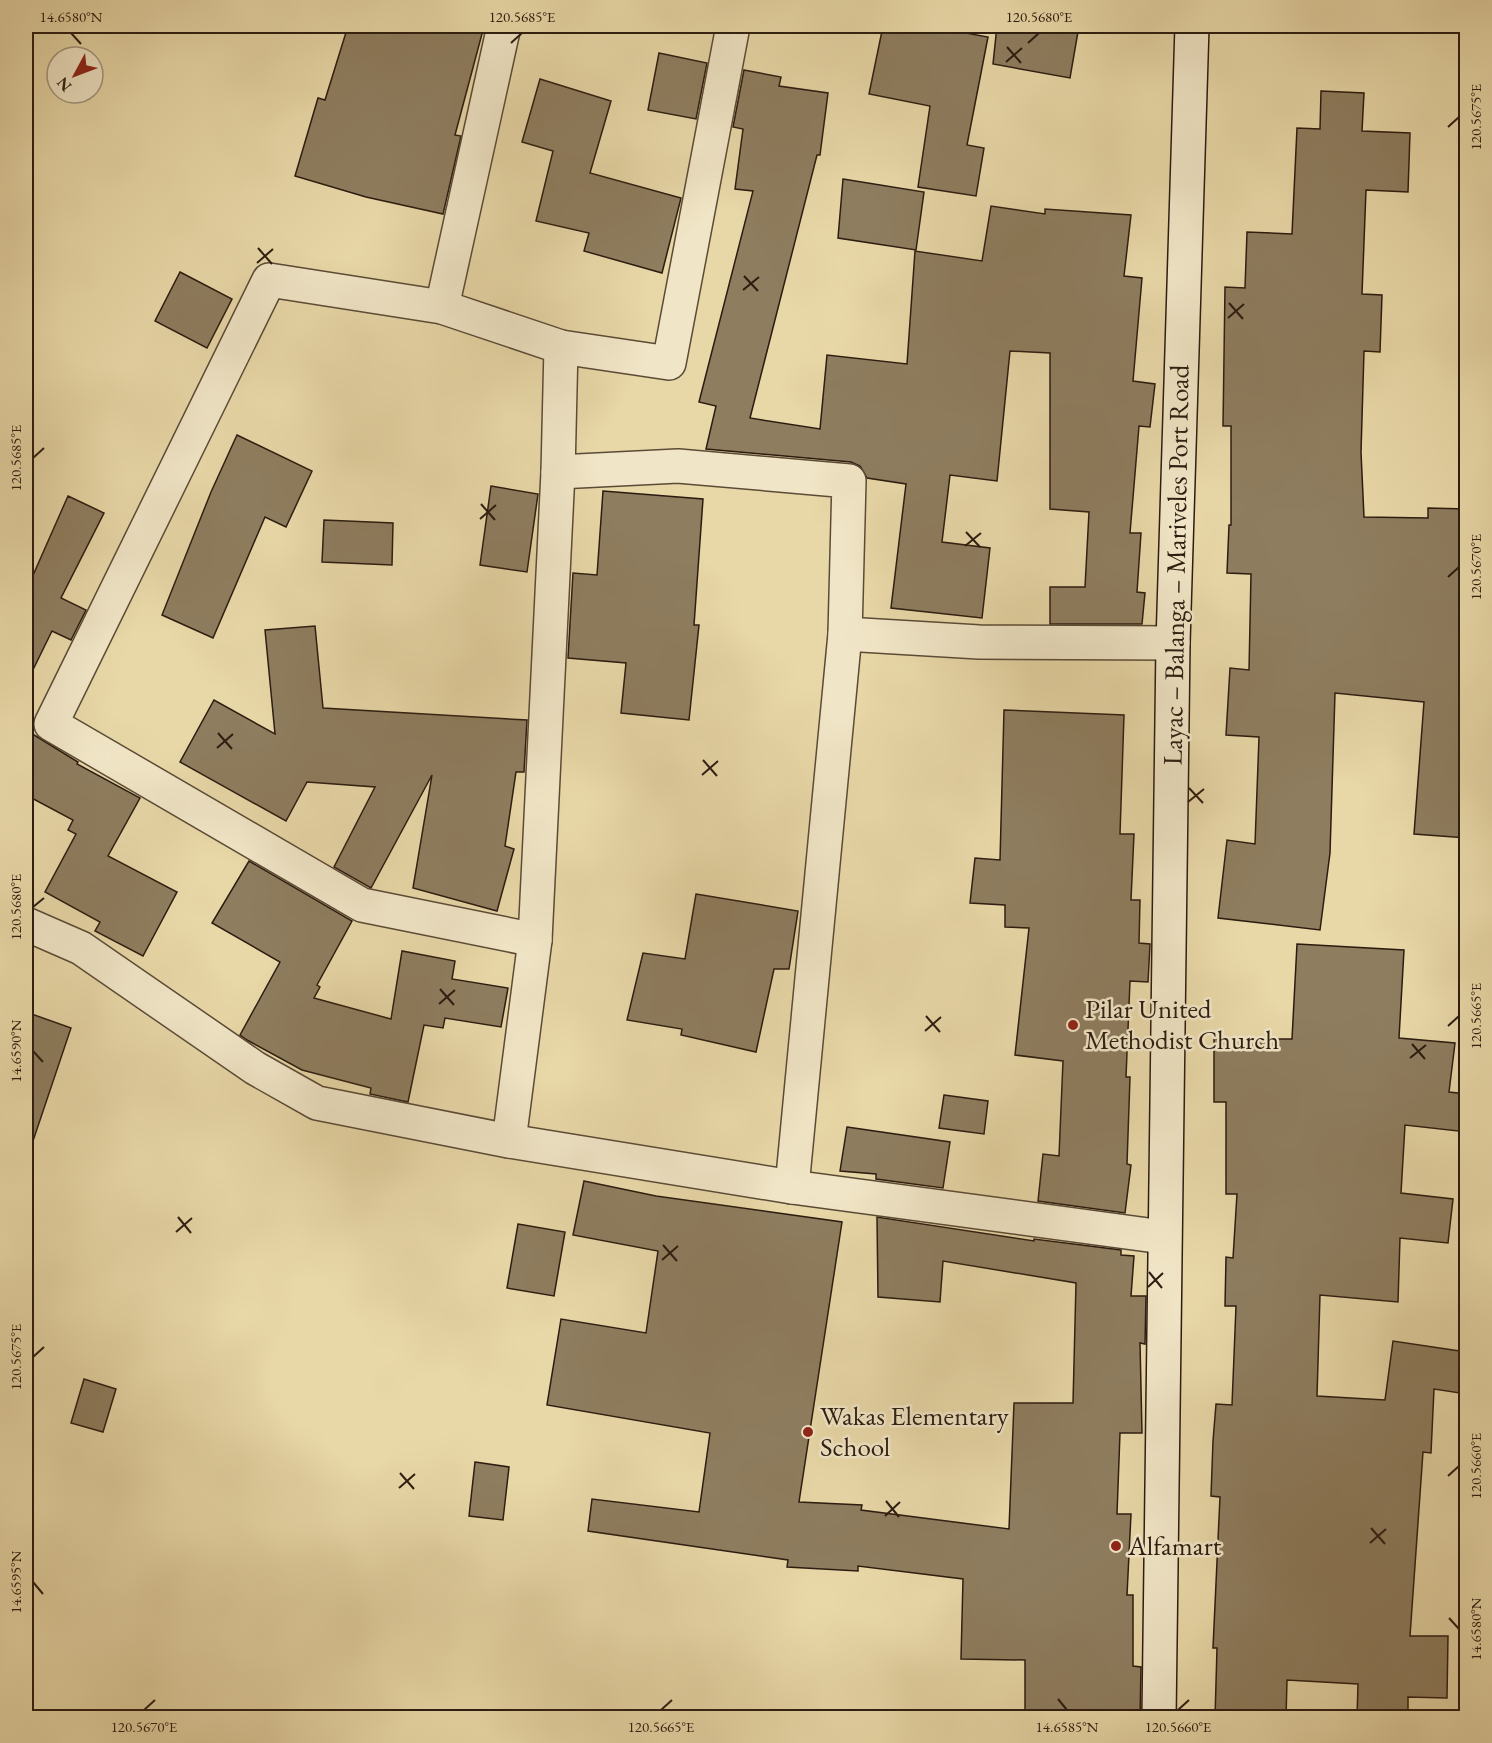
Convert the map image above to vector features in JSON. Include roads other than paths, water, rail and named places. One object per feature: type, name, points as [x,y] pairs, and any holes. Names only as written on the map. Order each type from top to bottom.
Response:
[{"type":"street","points":[[442,308],[504,26]]},
{"type":"street","points":[[535,940],[362,905],[51,724],[269,280],[442,308],[561,347],[669,363],[733,26]]},
{"type":"street","name":"Layac – Balanga – Mariveles Port Road","points":[[1159,1718],[1163,1237],[1173,643],[1192,26]]},
{"type":"street","points":[[509,1141],[535,940],[558,472],[561,347]]},
{"type":"street","points":[[558,472],[678,466],[849,481],[845,634],[792,1186]]},
{"type":"street","points":[[845,634],[979,642],[1173,643]]},
{"type":"street","points":[[26,924],[81,948],[255,1068],[316,1103],[509,1141],[792,1186],[1163,1237]]},
{"type":"place","name":"Pilar United Methodist Church","points":[[1073,1025]]},
{"type":"place","name":"Wakas Elementary School","points":[[808,1432]]},
{"type":"place","name":"Alfamart","points":[[1116,1546]]}]
